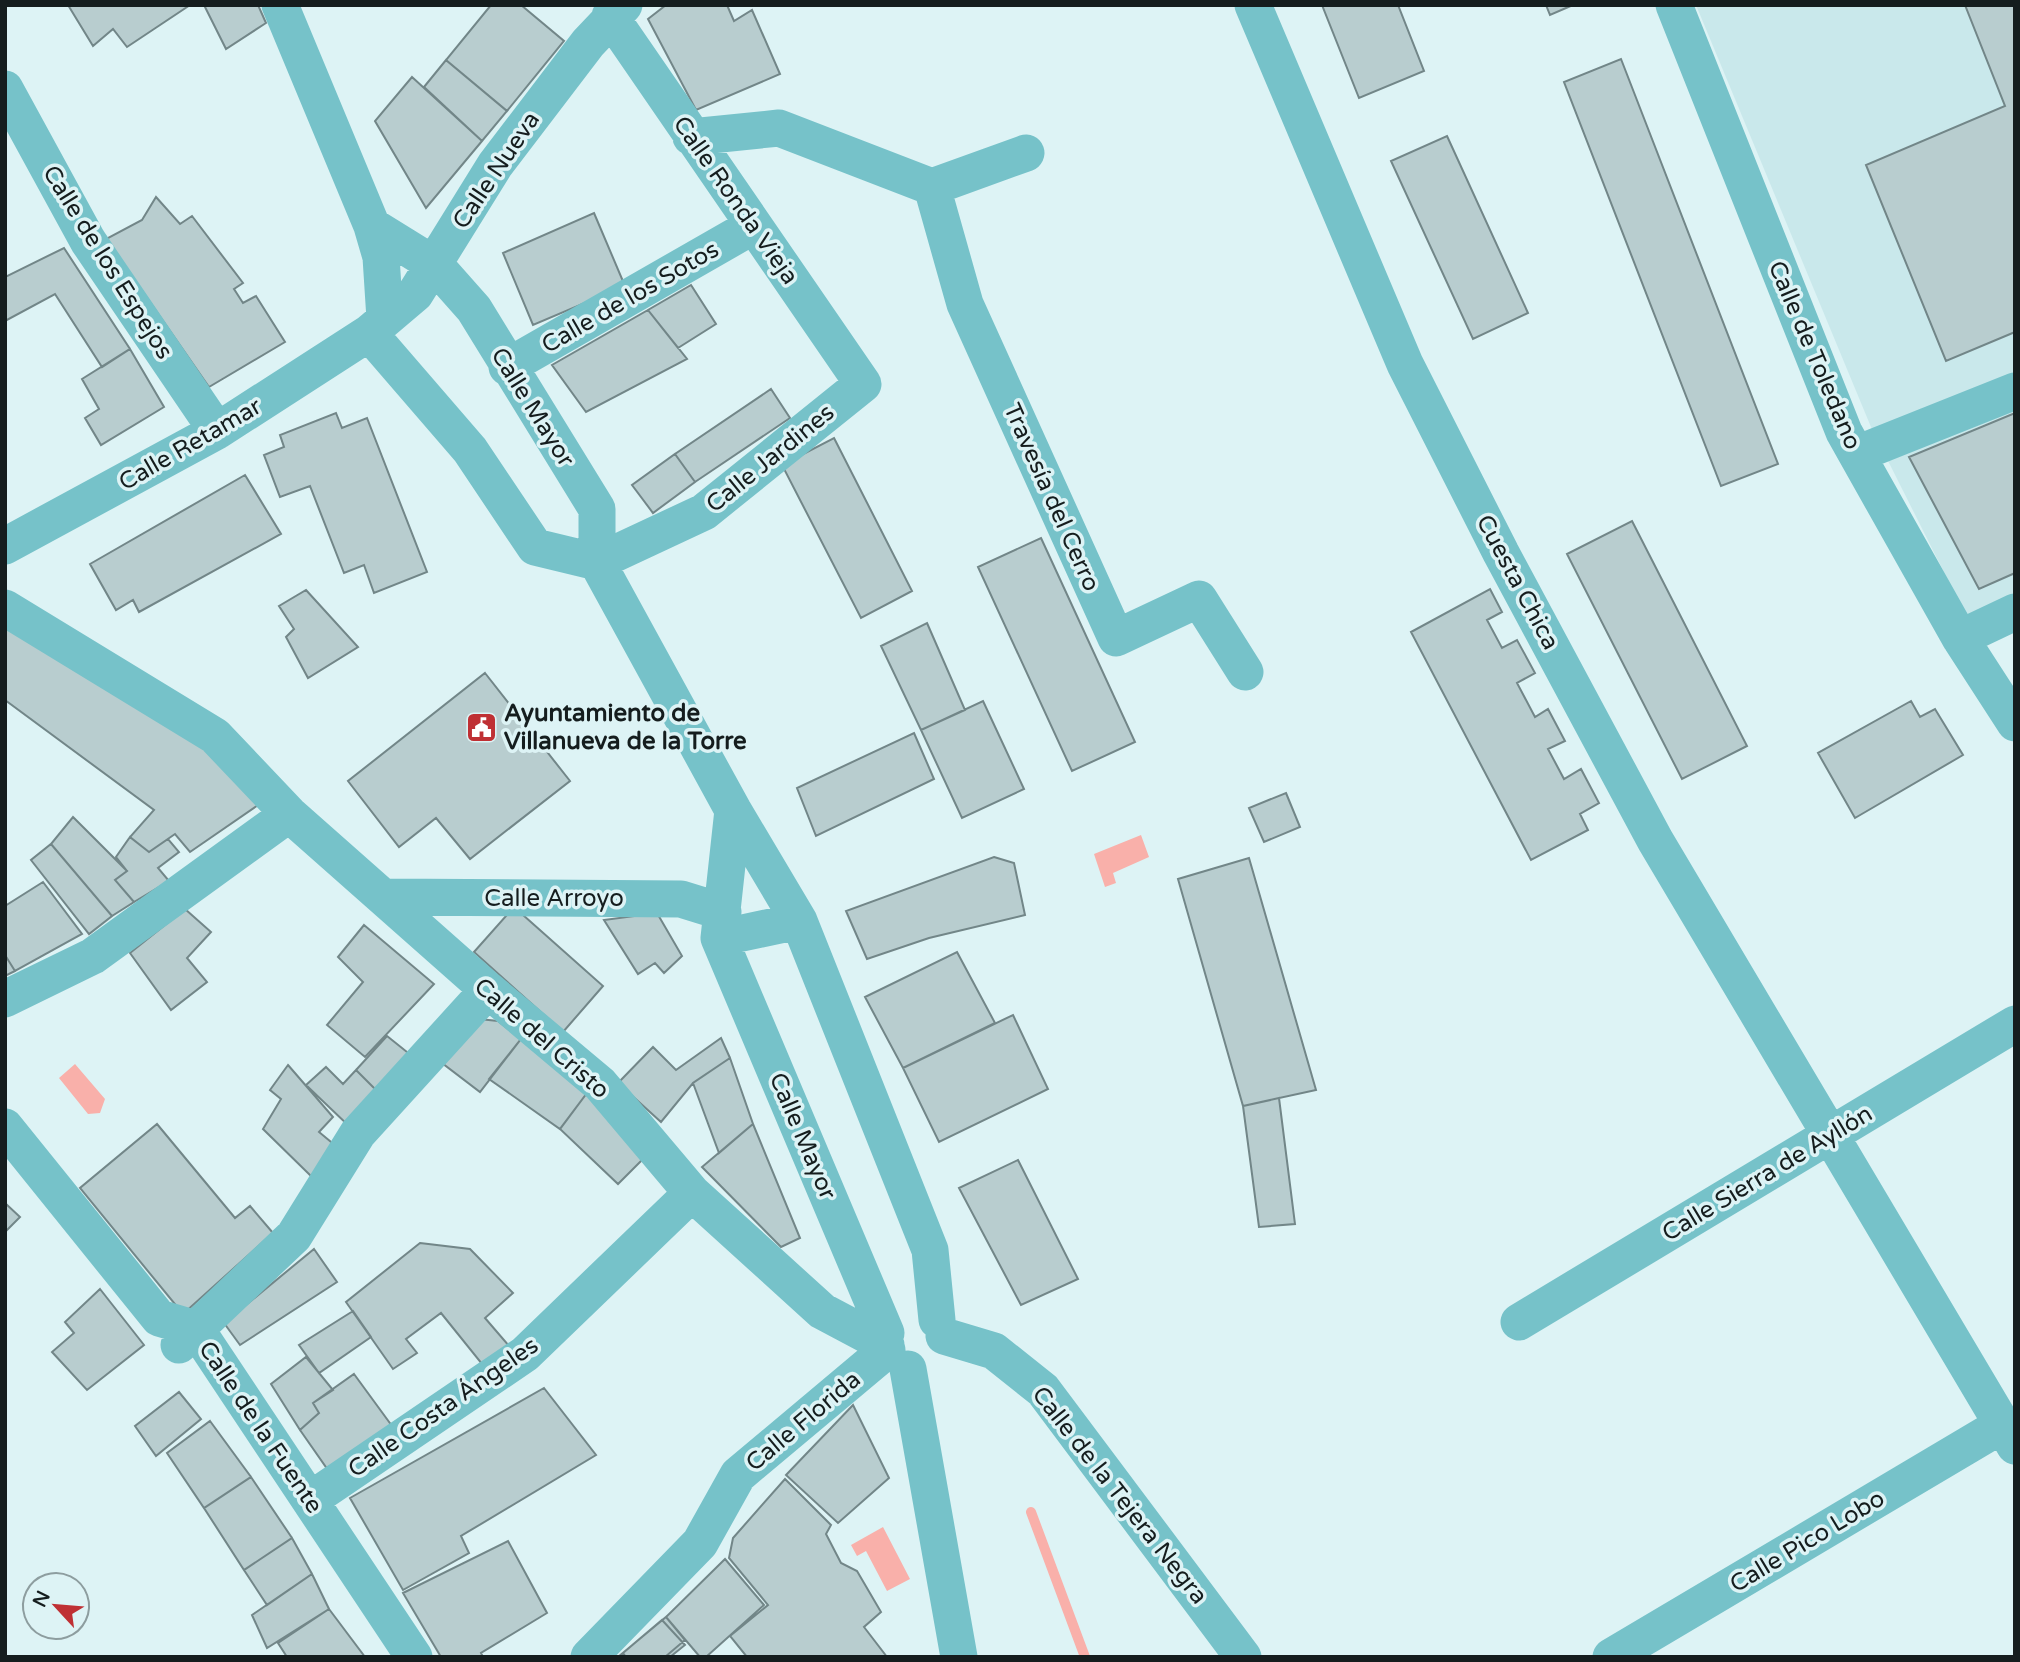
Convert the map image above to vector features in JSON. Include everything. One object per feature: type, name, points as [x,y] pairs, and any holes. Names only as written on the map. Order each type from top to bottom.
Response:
[{"type":"street","points":[[280,5],[377,242],[377,326],[470,450],[535,547],[597,562]]},
{"type":"street","name":"Cuesta Chica","points":[[1253,5],[1405,363],[1501,553],[1655,840],[2009,1435]]},
{"type":"street","name":"Calle de Toledano","points":[[1674,5],[1844,432],[1959,638],[2015,723]]},
{"type":"street","name":"Calle Ronda Vieja","points":[[617,11],[691,136],[863,384]]},
{"type":"street","name":"Calle Nueva","points":[[377,326],[415,294],[495,165],[617,11]]},
{"type":"street","name":"Calle de los Espejos","points":[[5,89],[88,241],[217,431]]},
{"type":"street","points":[[691,136],[779,128],[932,187],[1026,153]]},
{"type":"street","name":"Travesía del Cerro","points":[[932,187],[965,304],[1116,638],[1199,599],[1245,672]]},
{"type":"street","name":"Calle de los Sotos","points":[[507,367],[753,226]]},
{"type":"street","name":"Calle Mayor","points":[[377,242],[435,265],[474,309],[507,367],[597,509],[597,562],[733,810],[799,921],[930,1250],[940,1328]]},
{"type":"street","name":"Calle Retamar","points":[[5,546],[217,431],[377,326]]},
{"type":"street","name":"Calle Jardines","points":[[597,562],[704,512],[863,384]]},
{"type":"street","points":[[1857,454],[2015,391]]},
{"type":"street","name":"Calle del Cristo","points":[[5,608],[215,736],[289,814],[488,990],[600,1084],[692,1193],[822,1311],[892,1349]]},
{"type":"street","points":[[1959,638],[2015,612]]},
{"type":"street","name":"Calle Mayor","points":[[733,810],[721,925],[892,1349],[949,1652]]},
{"type":"street","points":[[5,999],[93,956],[289,814]]},
{"type":"street","name":"Calle Arroyo","points":[[383,897],[681,899],[721,925]]},
{"type":"street","points":[[721,925],[799,921]]},
{"type":"street","points":[[187,1337],[294,1236],[358,1133],[488,990]]},
{"type":"street","name":"Calle Sierra de Ayllón","points":[[1519,1322],[2015,1024]]},
{"type":"street","name":"Calle de la Fuente","points":[[5,1127],[159,1318],[187,1337],[310,1500],[414,1657]]},
{"type":"street","name":"Calle Costa Ángeles","points":[[310,1500],[525,1354],[692,1193]]},
{"type":"street","points":[[922,1312],[940,1328],[944,1347],[935,1362],[925,1368],[892,1349],[895,1318],[905,1313],[922,1312]]},
{"type":"street","name":"Calle de la Tejera Negra","points":[[940,1328],[994,1351],[1043,1390],[1243,1657]]},
{"type":"street","name":"Calle Florida","points":[[589,1657],[700,1543],[738,1475],[892,1349]]},
{"type":"street","name":"Calle Pico Lobo","points":[[1611,1657],[2009,1435]]},
{"type":"shaded area","points":[[1696,5],[2015,5],[2015,596],[1967,618],[1871,427]]},
{"type":"shaded area","points":[[1141,835],[1149,857],[1113,873],[1116,883],[1105,887],[1094,854]]},
{"type":"shaded area","points":[[75,1064],[105,1099],[100,1113],[88,1114],[59,1078]]},
{"type":"shaded area","points":[[883,1527],[910,1579],[887,1591],[866,1551],[857,1556],[851,1545]]},
{"type":"building","points":[[68,5],[190,5],[127,47],[113,29],[93,46]]},
{"type":"building","points":[[204,5],[258,5],[266,23],[226,49]]},
{"type":"building","points":[[491,5],[521,5],[564,41],[507,111],[446,60]]},
{"type":"building","points":[[666,5],[727,5],[734,21],[752,10],[780,74],[696,110],[648,19]]},
{"type":"building","points":[[1322,5],[1398,5],[1424,71],[1359,98]]},
{"type":"building","points":[[1546,5],[1573,5],[1550,15]]},
{"type":"building","points":[[1965,5],[2015,5],[2015,332],[1946,361],[1866,165],[2005,106]]},
{"type":"building","points":[[1621,59],[1778,464],[1721,486],[1564,82]]},
{"type":"building","points":[[446,60],[507,111],[482,141],[424,87]]},
{"type":"building","points":[[412,77],[482,141],[426,208],[375,121]]},
{"type":"building","points":[[1447,136],[1528,313],[1473,339],[1391,161]]},
{"type":"building","points":[[156,197],[180,224],[192,216],[243,283],[234,289],[243,303],[256,296],[285,342],[209,387],[106,239],[142,220]]},
{"type":"building","points":[[594,213],[625,286],[533,325],[503,253]]},
{"type":"building","points":[[64,248],[130,349],[102,367],[55,294],[5,321],[5,277]]},
{"type":"building","points":[[691,285],[716,324],[678,348],[648,310]]},
{"type":"building","points":[[648,310],[687,359],[586,412],[552,365]]},
{"type":"building","points":[[130,349],[164,407],[101,445],[85,418],[99,409],[82,379]]},
{"type":"building","points":[[771,389],[790,418],[695,482],[675,454]]},
{"type":"building","points":[[336,413],[342,428],[367,418],[427,572],[374,593],[364,565],[344,573],[310,486],[280,497],[264,455],[284,447],[280,435]]},
{"type":"building","points":[[2015,413],[2015,573],[1979,589],[1909,457]]},
{"type":"building","points":[[834,438],[912,591],[861,618],[782,465]]},
{"type":"building","points":[[675,454],[695,482],[653,513],[632,485]]},
{"type":"building","points":[[245,475],[281,534],[139,612],[133,600],[116,610],[90,564]]},
{"type":"building","points":[[1632,521],[1747,746],[1682,779],[1567,554]]},
{"type":"building","points":[[1041,538],[1135,742],[1072,771],[978,567]]},
{"type":"building","points":[[1490,589],[1502,612],[1487,620],[1502,648],[1517,640],[1535,673],[1517,683],[1535,717],[1548,709],[1565,741],[1548,749],[1564,779],[1581,769],[1599,803],[1580,814],[1588,830],[1531,860],[1411,632]]},
{"type":"building","points":[[306,590],[358,647],[308,678],[286,637],[294,629],[279,606]]},
{"type":"building","points":[[5,615],[206,742],[264,801],[190,852],[175,834],[149,852],[130,837],[154,810],[5,700]]},
{"type":"building","points":[[927,623],[965,710],[921,730],[881,646]]},
{"type":"building","points":[[485,673],[570,781],[470,859],[436,818],[399,847],[348,781]]},
{"type":"building","points":[[983,701],[1024,789],[962,818],[921,730]]},
{"type":"building","points":[[1911,701],[1920,717],[1935,709],[1963,755],[1855,818],[1818,753]]},
{"type":"building","points":[[914,733],[934,779],[816,836],[797,788]]},
{"type":"building","points":[[1286,793],[1300,827],[1264,842],[1249,808]]},
{"type":"building","points":[[73,817],[127,871],[115,880],[134,902],[112,916],[51,844]]},
{"type":"building","points":[[130,837],[149,852],[168,839],[179,852],[158,868],[169,881],[134,902],[115,880],[127,871],[116,857]]},
{"type":"building","points":[[51,844],[112,916],[89,934],[31,860]]},
{"type":"building","points":[[994,857],[1014,863],[1025,915],[929,938],[867,959],[846,911]]},
{"type":"building","points":[[1249,858],[1316,1090],[1243,1106],[1178,879]]},
{"type":"building","points":[[43,882],[82,934],[15,971],[5,955],[5,906]]},
{"type":"building","points":[[514,907],[603,986],[563,1032],[474,952]]},
{"type":"building","points":[[185,909],[211,932],[187,958],[207,982],[171,1010],[130,953]]},
{"type":"building","points":[[657,913],[682,956],[664,973],[655,963],[638,974],[604,920]]},
{"type":"building","points":[[364,925],[434,984],[365,1057],[327,1025],[363,982],[338,957]]},
{"type":"building","points":[[957,952],[995,1023],[903,1068],[865,997]]},
{"type":"building","points":[[5,955],[15,971],[5,976]]},
{"type":"building","points":[[1013,1015],[1048,1089],[939,1142],[903,1068]]},
{"type":"building","points":[[479,1019],[498,1021],[521,1039],[480,1092],[442,1063]]},
{"type":"building","points":[[387,1036],[412,1056],[378,1092],[356,1070]]},
{"type":"building","points":[[721,1038],[730,1058],[693,1083],[661,1122],[618,1083],[653,1047],[676,1070]]},
{"type":"building","points":[[521,1039],[587,1093],[560,1129],[489,1079]]},
{"type":"building","points":[[730,1058],[753,1124],[719,1153],[693,1083]]},
{"type":"building","points":[[288,1065],[333,1117],[319,1132],[337,1147],[313,1178],[263,1129],[281,1099],[270,1090]]},
{"type":"building","points":[[326,1067],[343,1084],[356,1070],[378,1092],[351,1128],[306,1085]]},
{"type":"building","points":[[587,1093],[649,1153],[618,1184],[560,1129]]},
{"type":"building","points":[[1279,1098],[1295,1224],[1259,1227],[1243,1106]]},
{"type":"building","points":[[157,1124],[235,1218],[250,1206],[273,1233],[183,1314],[80,1188]]},
{"type":"building","points":[[753,1124],[800,1238],[781,1247],[702,1167]]},
{"type":"building","points":[[1018,1160],[1078,1279],[1021,1305],[959,1188]]},
{"type":"building","points":[[5,1203],[20,1217],[5,1232]]},
{"type":"building","points":[[420,1243],[470,1249],[513,1293],[485,1318],[510,1347],[482,1364],[441,1313],[406,1339],[417,1353],[393,1369],[346,1302]]},
{"type":"building","points":[[314,1249],[337,1282],[240,1345],[224,1323]]},
{"type":"building","points":[[100,1289],[144,1345],[87,1390],[52,1352],[74,1333],[65,1322]]},
{"type":"building","points":[[353,1311],[371,1337],[319,1373],[299,1345]]},
{"type":"building","points":[[306,1357],[333,1390],[313,1403],[319,1413],[300,1430],[271,1384]]},
{"type":"building","points":[[354,1374],[392,1426],[328,1470],[300,1430],[319,1413],[313,1403]]},
{"type":"building","points":[[544,1388],[596,1455],[461,1536],[469,1553],[403,1590],[350,1498]]},
{"type":"building","points":[[179,1392],[201,1419],[156,1456],[135,1426]]},
{"type":"building","points":[[853,1405],[889,1478],[838,1523],[786,1475]]},
{"type":"building","points":[[210,1421],[251,1477],[204,1508],[167,1453]]},
{"type":"building","points":[[251,1477],[292,1538],[244,1570],[204,1508]]},
{"type":"building","points":[[785,1479],[831,1525],[826,1534],[841,1563],[857,1571],[881,1612],[864,1627],[887,1657],[747,1657],[730,1636],[768,1605],[729,1558],[733,1538]]},
{"type":"building","points":[[292,1538],[312,1574],[267,1605],[244,1570]]},
{"type":"building","points":[[508,1541],[547,1613],[481,1653],[483,1657],[441,1657],[403,1593]]},
{"type":"building","points":[[725,1559],[764,1605],[706,1657],[700,1657],[666,1617]]},
{"type":"building","points":[[312,1574],[329,1609],[267,1648],[252,1615]]},
{"type":"building","points":[[329,1609],[365,1657],[287,1657],[278,1643]]},
{"type":"building","points":[[666,1617],[685,1640],[665,1657],[618,1657]]},
{"type":"building","points":[[662,1620],[685,1645],[670,1657],[626,1657],[623,1653]]},
{"type":"waterway","points":[[1031,1512],[1085,1657]]},
{"type":"place","name":"Ayuntamiento de Villanueva de la Torre","points":[[481,727]]}]
